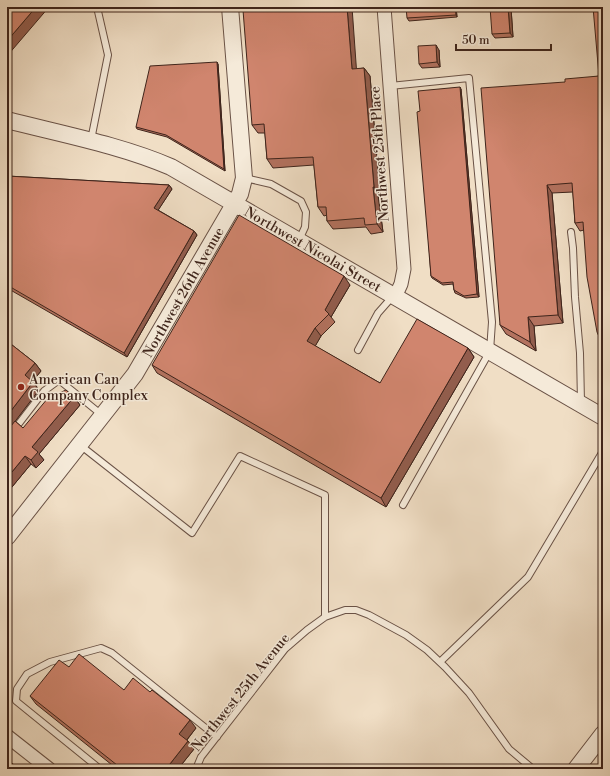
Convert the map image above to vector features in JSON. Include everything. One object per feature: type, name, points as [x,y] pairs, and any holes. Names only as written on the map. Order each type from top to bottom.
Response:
[{"type":"street","name":"Northwest 26th Avenue","points":[[7,537],[135,374],[240,194],[244,178],[230,7]]},
{"type":"street","name":"Northwest 25th Place","points":[[384,7],[404,269],[401,284],[394,297]]},
{"type":"street","name":"Northwest Nicolai Street","points":[[7,120],[137,153],[165,164],[603,417]]},
{"type":"street","points":[[576,769],[603,734]]},
{"type":"street","points":[[7,736],[49,769]]},
{"type":"lane","points":[[90,142],[108,55],[97,7]]},
{"type":"lane","points":[[390,86],[469,78],[492,322],[490,351],[403,505]]},
{"type":"lane","points":[[244,178],[272,184],[301,201],[306,212],[305,227],[299,241]]},
{"type":"lane","points":[[571,232],[574,248],[575,297],[580,353],[581,404]]},
{"type":"lane","points":[[358,350],[378,313],[394,297]]},
{"type":"lane","points":[[7,440],[44,391],[59,380],[103,416]]},
{"type":"lane","points":[[80,445],[192,533],[240,456],[325,494],[325,618]]},
{"type":"lane","points":[[440,662],[528,577],[603,451]]},
{"type":"lane","name":"Northwest 25th Avenue","points":[[196,769],[201,757],[285,650],[306,630],[325,618],[345,610],[356,610],[369,615],[406,635],[427,650],[469,693],[509,748],[533,769]]},
{"type":"lane","points":[[100,769],[16,701],[17,689],[27,674],[50,662],[101,648],[112,653],[217,737]]},
{"type":"building","points":[[7,7],[36,7],[7,41]]},
{"type":"building","points":[[283,7],[347,7],[352,69],[364,68],[377,224],[365,225],[364,218],[327,221],[326,207],[318,207],[313,157],[267,159],[264,124],[252,125],[243,10]]},
{"type":"building","points":[[406,7],[455,7],[456,15],[407,18]]},
{"type":"building","points":[[490,7],[508,7],[510,33],[492,34]]},
{"type":"building","points":[[593,7],[603,7],[603,346],[597,332],[587,277],[583,222],[575,223],[572,183],[547,185],[558,315],[528,317],[530,342],[500,325],[481,88],[565,82],[565,79],[599,76]]},
{"type":"building","points":[[436,45],[437,62],[419,64],[418,46]]},
{"type":"building","points":[[217,62],[224,169],[166,135],[136,127],[150,66]]},
{"type":"building","points":[[460,87],[477,294],[464,296],[454,290],[453,282],[442,283],[431,276],[417,112],[420,111],[418,91]]},
{"type":"building","points":[[7,176],[169,185],[154,208],[194,231],[124,353],[7,285]]},
{"type":"building","points":[[239,215],[344,276],[325,310],[329,314],[315,328],[307,341],[380,383],[417,319],[468,348],[381,498],[152,365]]},
{"type":"building","name":"American Can Company Complex","points":[[7,341],[35,363],[25,375],[33,382],[7,416]]},
{"type":"building","points":[[66,390],[74,397],[32,447],[38,452],[31,460],[25,456],[7,478],[7,431],[15,421],[23,428],[48,398]]},
{"type":"building","points":[[79,654],[124,690],[133,678],[150,692],[152,690],[190,720],[179,734],[188,741],[166,769],[122,769],[30,696],[59,660],[69,667]]},
{"type":"building","points":[[7,759],[19,769],[7,769]]},
{"type":"building","points":[[603,763],[603,769],[598,769]]},
{"type":"place","name":"American Can Company Complex","points":[[21,387]]}]
